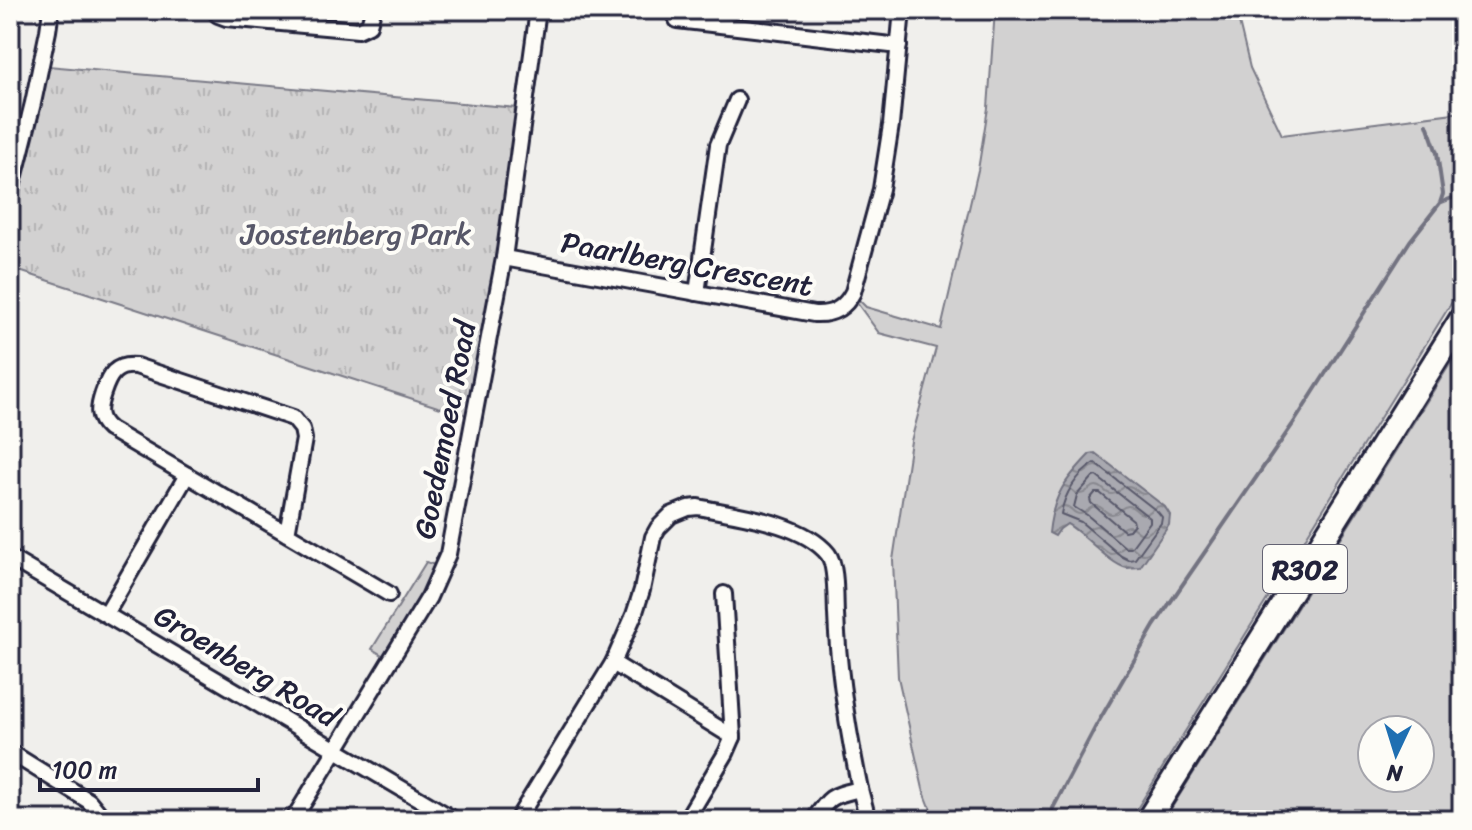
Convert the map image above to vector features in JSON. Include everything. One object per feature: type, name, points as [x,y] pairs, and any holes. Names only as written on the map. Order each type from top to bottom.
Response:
[{"type":"main road","name":"R302","points":[[1148,820],[1462,318]]},
{"type":"street","points":[[10,195],[13,169],[51,10]]},
{"type":"street","points":[[214,10],[226,18],[358,30],[369,25],[373,10]]},
{"type":"street","name":"Goedemoed Road","points":[[293,820],[429,597],[448,554],[504,258],[538,10]]},
{"type":"street","points":[[739,27],[740,10]]},
{"type":"street","name":"Paarlberg Crescent","points":[[504,258],[814,314],[838,310],[848,302],[853,292],[881,189],[891,125],[902,10]]},
{"type":"street","points":[[677,20],[899,46]]},
{"type":"street","points":[[697,293],[718,145],[737,100]]},
{"type":"street","points":[[287,534],[304,439],[298,423],[288,415],[136,366],[126,365],[116,369],[108,378],[98,412],[101,422],[109,429],[287,534],[389,594]]},
{"type":"street","points":[[106,614],[187,475]]},
{"type":"street","points":[[517,820],[613,663],[638,602],[653,537],[658,528],[671,515],[698,507],[764,520],[796,531],[827,553],[833,565],[837,640],[846,717],[868,820]]},
{"type":"street","name":"Groenberg Road","points":[[10,558],[455,820]]},
{"type":"street","points":[[686,820],[733,737],[724,594]]},
{"type":"street","points":[[613,663],[733,737]]},
{"type":"street","points":[[10,752],[89,801],[102,820]]},
{"type":"street","points":[[814,820],[831,797],[860,789]]},
{"type":"green space","points":[[995,10],[1236,10],[1250,68],[1282,135],[1462,112],[1462,286],[1130,820],[935,820],[923,789],[898,677],[893,560],[911,441],[936,348],[879,333],[857,303],[859,300],[866,307],[941,329],[978,170],[988,108]]},
{"type":"green space","name":"Joostenberg Park","points":[[48,66],[517,108],[495,261],[467,415],[10,268],[10,221],[29,155]]},
{"type":"green space","points":[[1462,345],[1462,820],[1164,820]]},
{"type":"green space","points":[[426,562],[435,565],[430,578],[384,656],[372,649]]},
{"type":"water","points":[[1095,453],[1165,507],[1170,515],[1169,525],[1140,567],[1120,566],[1067,524],[1055,536],[1049,533],[1057,498],[1067,480],[1090,454]]},
{"type":"waterway","points":[[1050,820],[1051,812],[1096,726],[1154,626],[1295,421],[1410,241],[1440,203],[1443,194],[1437,153],[1427,124]]},
{"type":"waterway","points":[[1442,202],[1462,194]]}]
